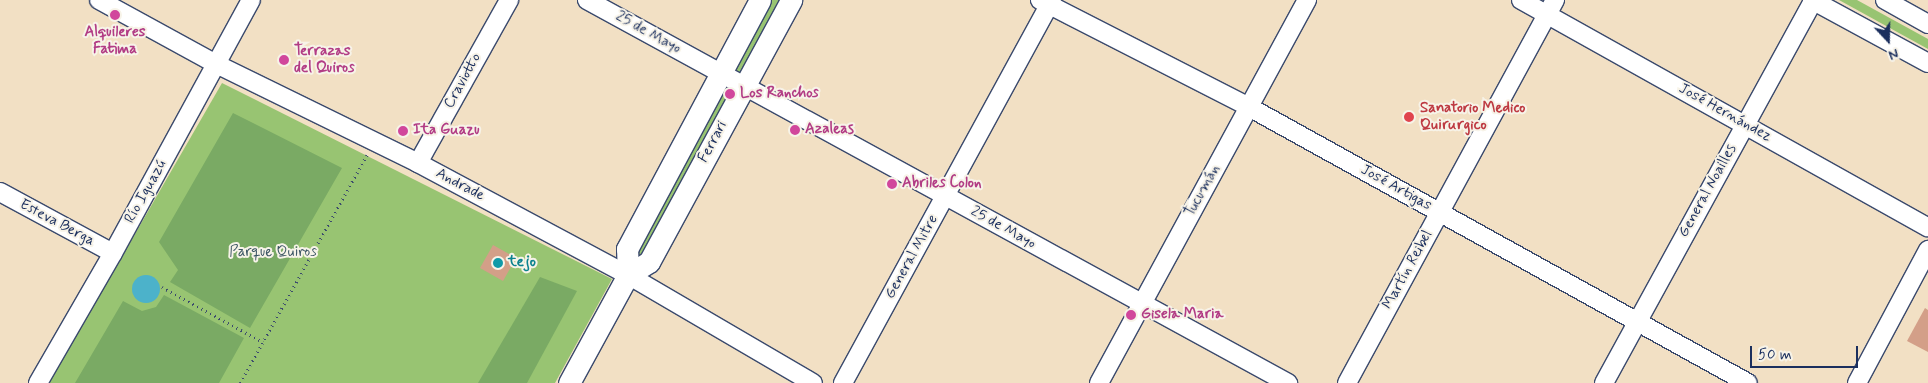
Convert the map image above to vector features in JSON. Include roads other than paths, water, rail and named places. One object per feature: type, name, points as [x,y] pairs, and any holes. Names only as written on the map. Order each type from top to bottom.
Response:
[{"type":"main road","name":"Ferrari","points":[[628,275],[626,249],[760,0]]},
{"type":"main road","name":"Ferrari","points":[[569,383],[628,275],[649,262],[743,85],[791,0]]},
{"type":"street","name":"Andrade","points":[[100,0],[216,64],[418,163],[628,275],[813,383]]},
{"type":"street","name":"Río Iguazú","points":[[38,383],[113,253],[251,0]]},
{"type":"street","name":"Craviotto","points":[[418,163],[509,0]]},
{"type":"street","name":"25 de Mayo","points":[[587,0],[1288,383]]},
{"type":"street","name":"Tucumán","points":[[1098,383],[1308,0]]},
{"type":"street","name":"José Hernández","points":[[1521,0],[1551,8],[1745,124],[1928,227]]},
{"type":"street","points":[[1813,0],[1928,63]]},
{"type":"street","name":"General Noailles","points":[[1604,383],[1813,0]]},
{"type":"street","points":[[1885,0],[1928,24]]},
{"type":"street","name":"José Artigas","points":[[1047,2],[1249,108],[1748,383]]},
{"type":"street","name":"General Mitre","points":[[843,383],[945,196],[1047,2]]},
{"type":"street","name":"Martín Reibel","points":[[1346,383],[1551,8]]},
{"type":"street","name":"Esteva Berga","points":[[0,192],[113,253]]},
{"type":"street","points":[[1857,383],[1928,250]]},
{"type":"water","points":[[146,275],[156,279],[160,289],[156,299],[146,303],[136,299],[132,289],[136,279]]},
{"type":"place","name":"Alquileres Fatima","points":[[115,15]]},
{"type":"place","name":"Terrazas del Quiros","points":[[284,60]]},
{"type":"place","name":"Los Ranchos","points":[[730,94]]},
{"type":"place","name":"Sanatorio Medico Quirurgico","points":[[1409,117]]},
{"type":"place","name":"Azaleas","points":[[795,130]]},
{"type":"place","name":"Ita Guazu","points":[[403,131]]},
{"type":"place","name":"Abriles Colon","points":[[892,184]]},
{"type":"place","name":"tejo","points":[[498,263]]},
{"type":"place","name":"Gisela Maria","points":[[1131,315]]},
{"type":"park label","name":"Parque Quiros","points":[[273,253]]}]
